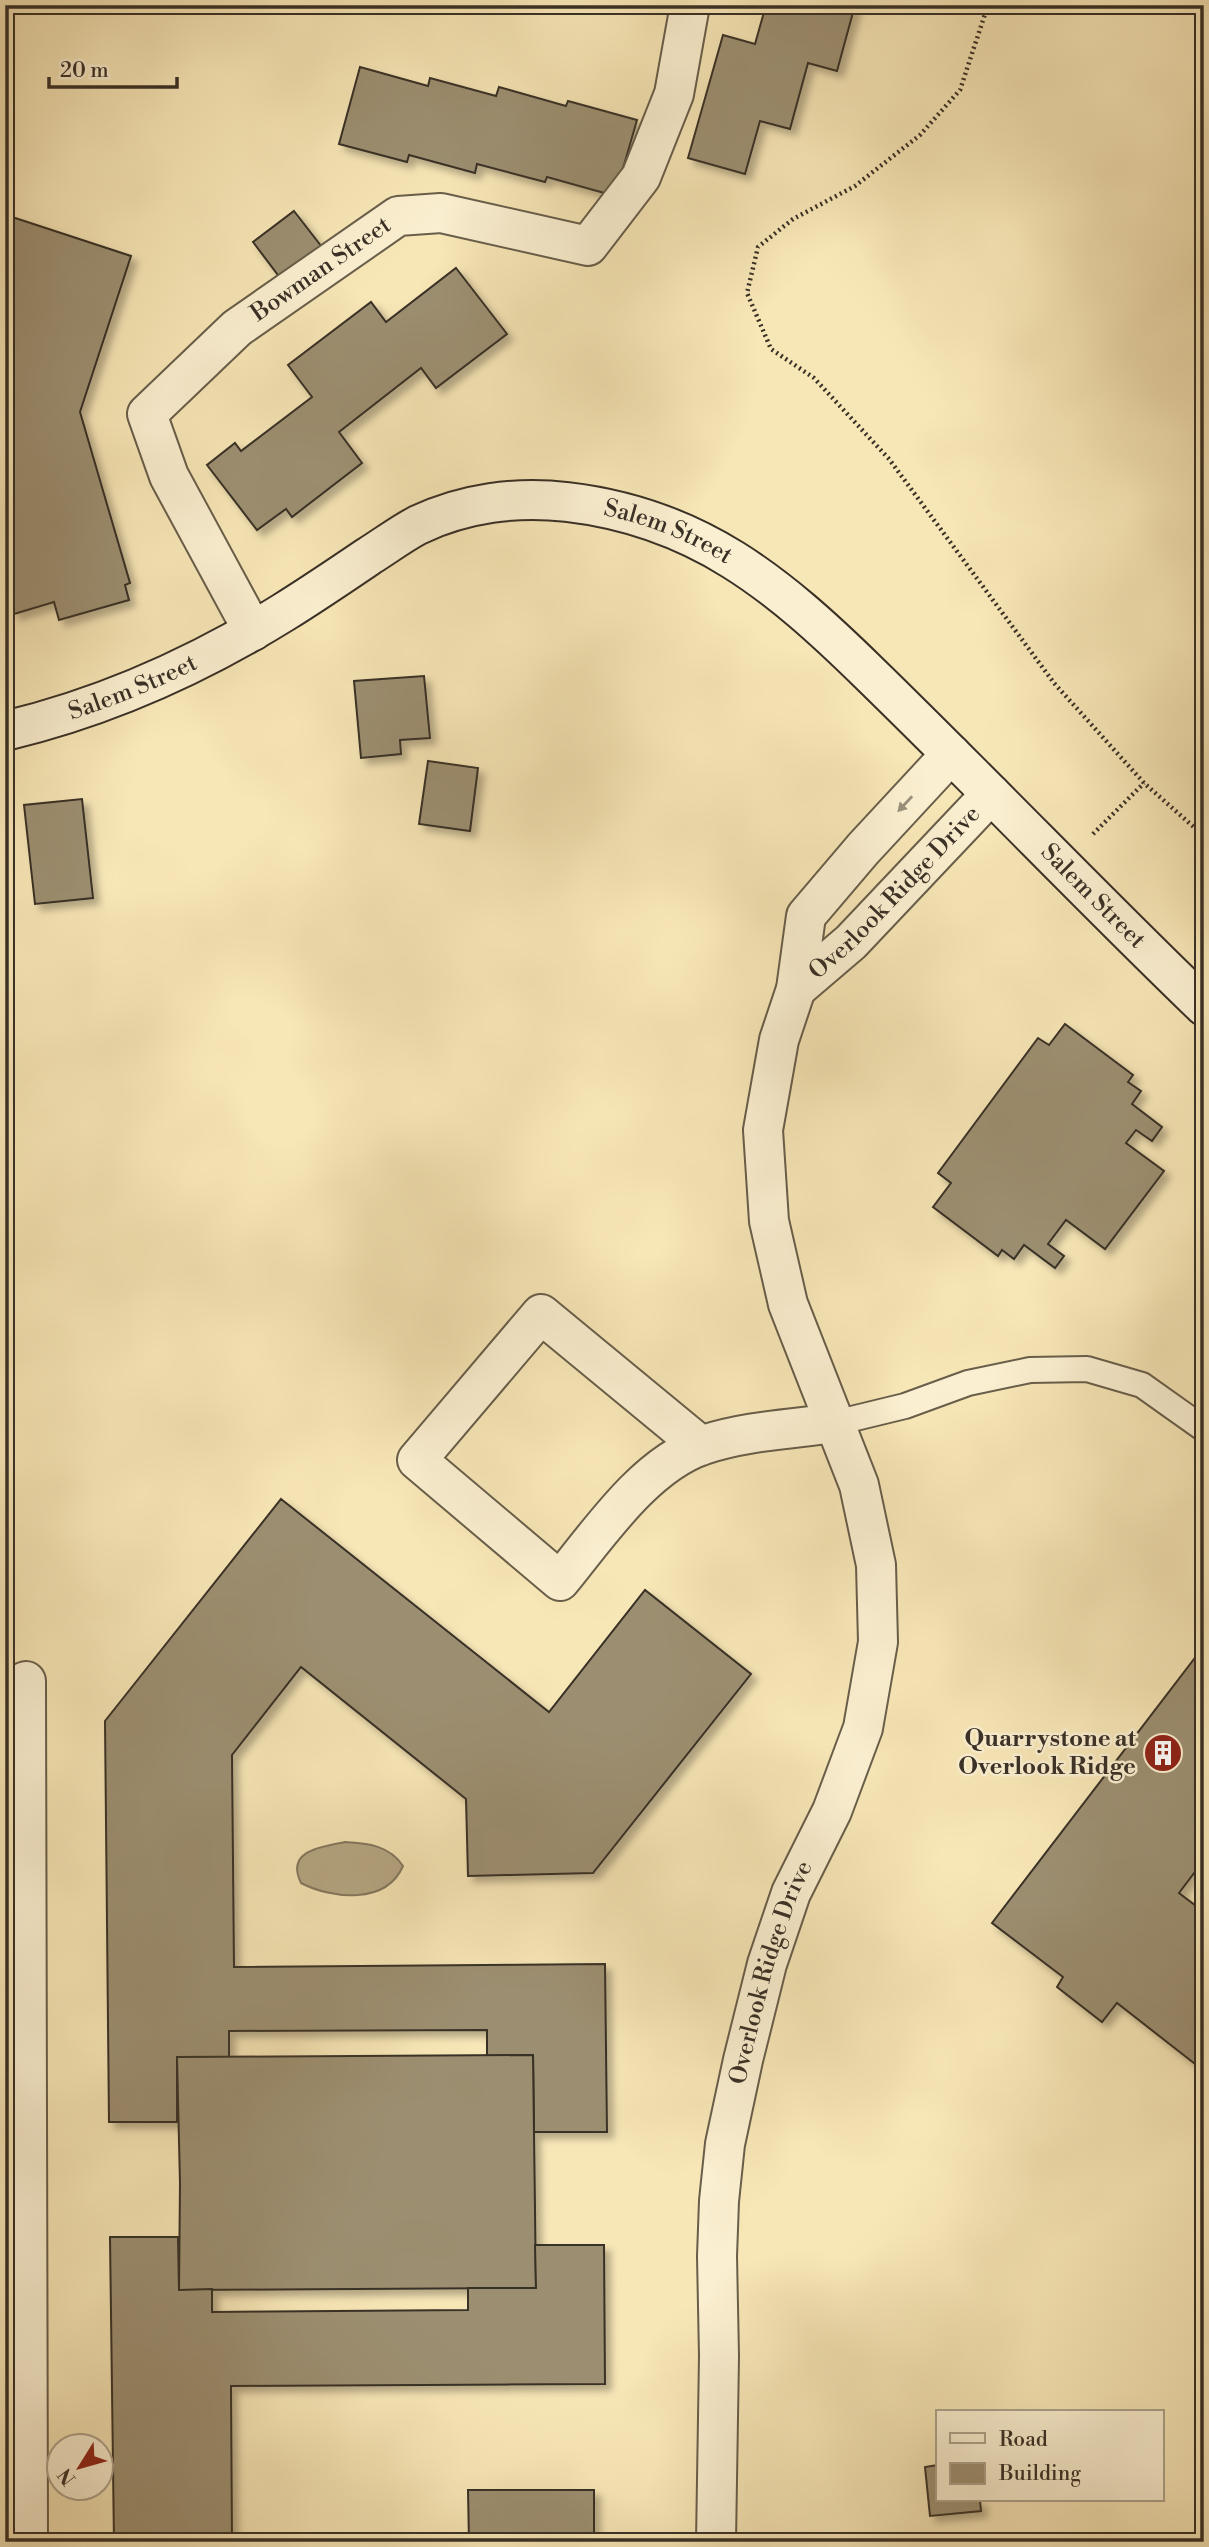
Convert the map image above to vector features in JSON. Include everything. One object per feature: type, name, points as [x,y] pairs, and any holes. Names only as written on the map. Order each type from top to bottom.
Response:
[{"type":"street","name":"Bowman Street","points":[[253,631],[169,476],[147,414],[237,328],[398,216],[441,214],[588,246],[641,177],[674,94],[690,5]]},
{"type":"street","name":"Salem Street","points":[[5,731],[60,716],[138,689],[179,671],[253,631],[418,526],[450,513],[513,500],[544,499],[621,511],[690,535],[751,570],[829,634],[1204,1006]]},
{"type":"street","name":"Overlook Ridge Drive","points":[[716,2542],[719,2356],[717,2256],[725,2144],[767,1964],[791,1893],[832,1811],[863,1728],[878,1642],[876,1564],[859,1485],[788,1304],[769,1221],[763,1130],[779,1040],[796,989],[806,916],[863,849],[951,754]]},
{"type":"street","name":"Overlook Ridge Drive","points":[[796,989],[851,942],[991,794]]},
{"type":"street","points":[[701,1446],[541,1314],[417,1460],[560,1581],[626,1502],[660,1468],[701,1446],[747,1435],[835,1423]]},
{"type":"street","points":[[5,1690],[26,1681],[16,1933],[28,2542]]},
{"type":"lane","points":[[835,1423],[905,1406],[968,1383],[1030,1370],[1087,1369],[1142,1385],[1204,1429]]},
{"type":"path","points":[[988,5],[960,90],[920,135],[855,186],[793,219],[758,247],[747,293],[771,349],[814,378],[889,459],[1055,683],[1144,783],[1204,836]]},
{"type":"path","points":[[1093,834],[1144,783]]},
{"type":"shaded area","points":[[345,1842],[378,1847],[392,1854],[403,1866],[395,1879],[371,1893],[328,1893],[301,1883],[297,1872],[302,1857],[317,1848]]},
{"type":"building","points":[[766,5],[855,5],[837,71],[808,63],[790,129],[760,121],[745,174],[688,158],[723,35],[755,44]]},
{"type":"building","points":[[360,67],[428,86],[430,78],[496,96],[499,87],[566,106],[568,101],[637,120],[615,196],[547,177],[545,182],[477,164],[475,173],[409,155],[407,162],[339,144]]},
{"type":"building","points":[[294,211],[325,251],[284,283],[253,242]]},
{"type":"building","points":[[6,215],[131,256],[80,412],[130,583],[125,585],[129,600],[59,620],[54,602],[14,614],[5,585]]},
{"type":"building","points":[[456,268],[507,334],[436,388],[421,368],[339,432],[362,463],[292,517],[286,509],[257,530],[207,465],[235,443],[241,451],[312,397],[288,365],[371,302],[386,322]]},
{"type":"building","points":[[424,676],[430,738],[400,740],[401,754],[361,758],[354,681]]},
{"type":"building","points":[[428,761],[478,768],[470,831],[419,824]]},
{"type":"building","points":[[82,799],[93,898],[35,904],[24,805]]},
{"type":"building","points":[[1065,1024],[1133,1075],[1128,1082],[1141,1091],[1132,1104],[1162,1127],[1152,1141],[1136,1130],[1126,1143],[1164,1171],[1105,1249],[1066,1220],[1048,1244],[1064,1256],[1055,1268],[1024,1245],[1014,1259],[1002,1250],[998,1256],[933,1207],[951,1183],[938,1173],[1038,1038],[1049,1045]]},
{"type":"building","points":[[281,1499],[549,1712],[645,1590],[751,1674],[593,1873],[468,1876],[466,1799],[301,1667],[232,1755],[234,1967],[605,1964],[607,2132],[534,2132],[533,2055],[487,2056],[487,2030],[229,2031],[229,2057],[177,2057],[177,2122],[109,2122],[105,1721]]},
{"type":"building","name":"Quarrystone at Overlook Ridge","points":[[1204,1646],[1204,1860],[1179,1893],[1204,1912],[1204,2071],[1117,2003],[1102,2022],[1057,1987],[1063,1977],[992,1923]]},
{"type":"building","points":[[533,2055],[536,2288],[179,2290],[177,2057]]},
{"type":"building","points":[[110,2237],[178,2237],[179,2290],[212,2289],[212,2312],[468,2310],[468,2288],[536,2288],[535,2245],[604,2245],[605,2384],[231,2386],[232,2542],[114,2542],[116,2432],[113,2432]]},
{"type":"building","points":[[936,2465],[936,2502],[980,2502],[981,2511],[930,2516],[925,2467]]},
{"type":"building","points":[[468,2490],[594,2490],[594,2542],[469,2542]]},
{"type":"place","name":"Quarrystone at Overlook Ridge","points":[[1163,1753]]}]
